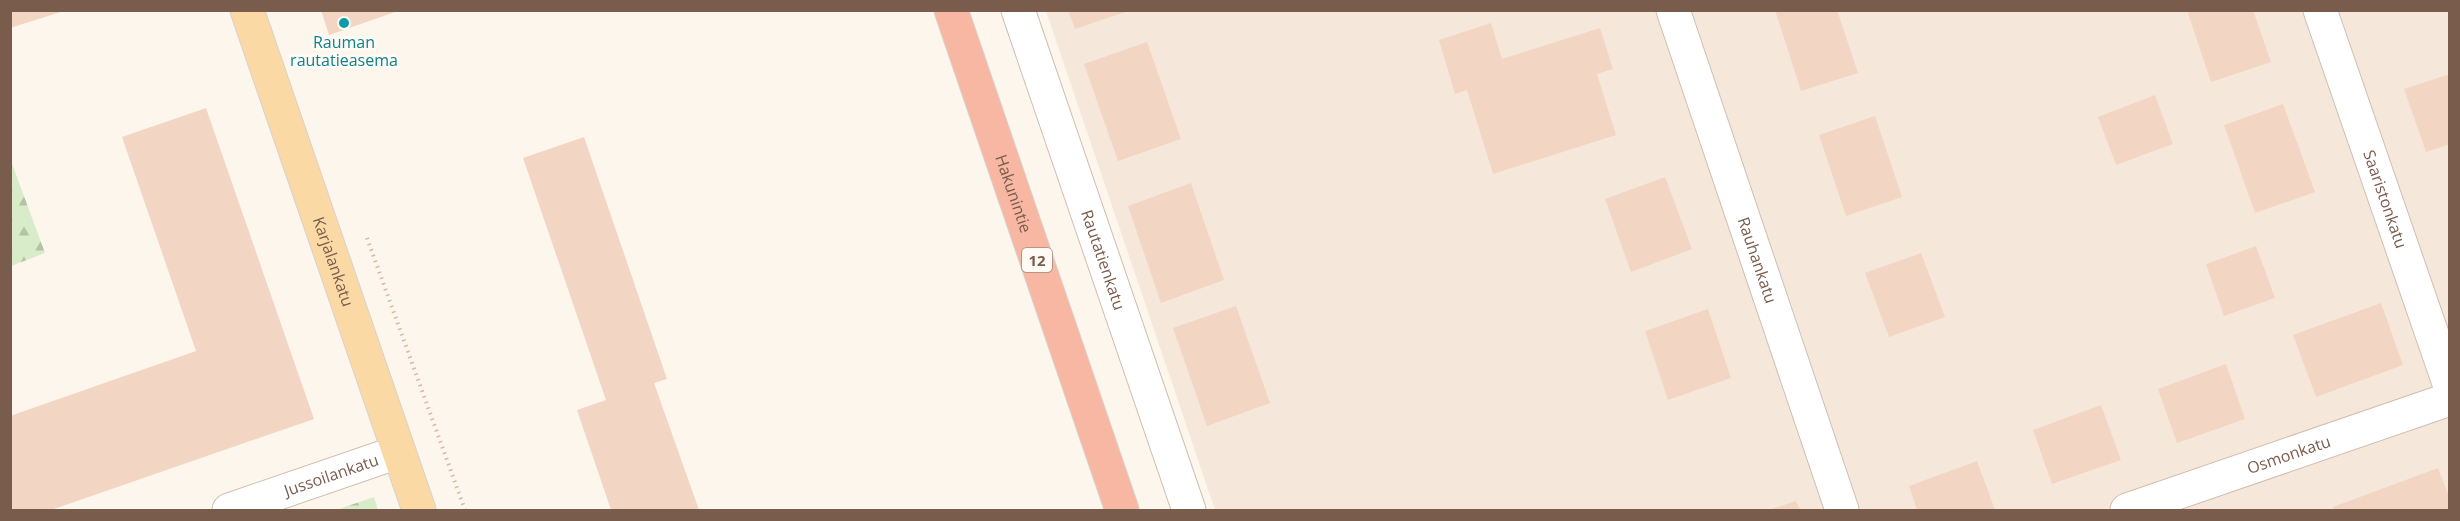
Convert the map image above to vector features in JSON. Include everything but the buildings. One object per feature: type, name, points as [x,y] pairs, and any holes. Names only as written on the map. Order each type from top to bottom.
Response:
[{"type":"highway","name":"Hakunintie","points":[[951,10],[1122,510]]},
{"type":"main road","name":"Karjalankatu","points":[[247,10],[419,510]]},
{"type":"street","name":"Rautatienkatu","points":[[1018,10],[1189,510]]},
{"type":"street","name":"Rauhankatu","points":[[1673,10],[1842,510]]},
{"type":"street","name":"Saaristonkatu","points":[[2320,10],[2450,386]]},
{"type":"street","name":"Osmonkatu","points":[[2127,510],[2450,399]]},
{"type":"street","name":"Jussoilankatu","points":[[229,510],[398,452]]},
{"type":"path","points":[[365,233],[465,510]]},
{"type":"shaded area","points":[[1046,11],[2449,11],[2449,510],[1215,510]]},
{"type":"green space","points":[[11,161],[45,253],[10,266]]},
{"type":"green space","points":[[374,497],[378,510],[336,510]]},
{"type":"place","name":"Rauman rautatieasema","points":[[344,23]]}]
